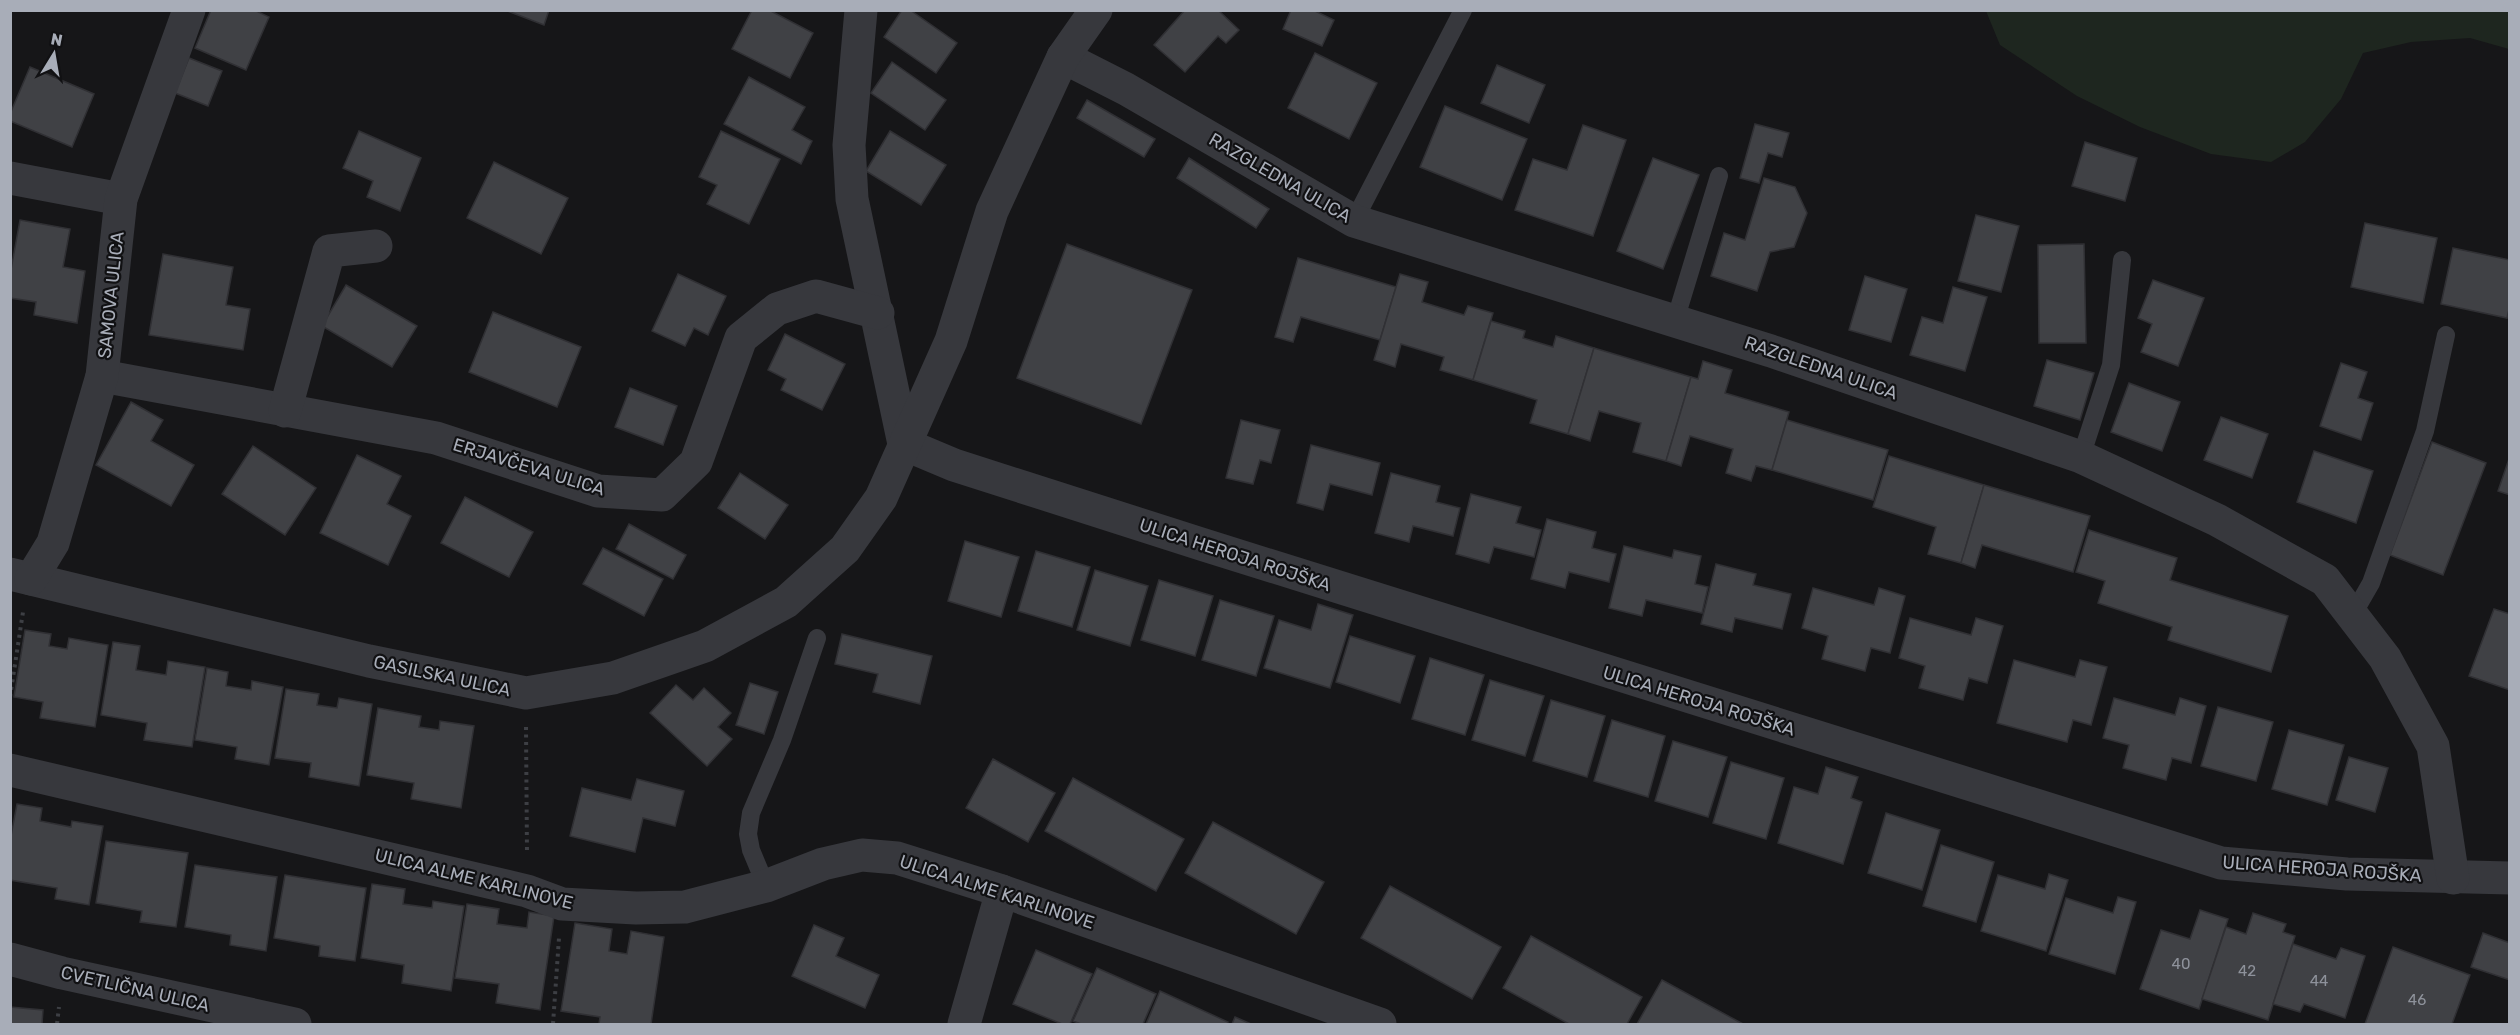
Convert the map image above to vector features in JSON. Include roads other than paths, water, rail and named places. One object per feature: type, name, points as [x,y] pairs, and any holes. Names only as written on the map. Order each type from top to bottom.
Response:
[{"type":"street","name":"SAMOVA ULICA","points":[[21,576],[53,543],[102,376],[121,199],[189,10]]},
{"type":"street","points":[[861,10],[849,145],[852,199],[904,444]]},
{"type":"street","points":[[1064,57],[1096,10]]},
{"type":"street","name":"RAZGLEDNA ULICA","points":[[1064,57],[1126,89],[1354,221],[1771,351],[2081,456],[2217,520],[2325,580],[2385,658],[2433,746],[2453,878]]},
{"type":"street","name":"GASILSKA ULICA","points":[[21,576],[369,661],[526,693],[613,678],[705,646],[786,602],[844,549],[881,498],[951,341],[992,212],[1064,57]]},
{"type":"street","points":[[10,178],[121,199]]},
{"type":"street","points":[[285,411],[329,251],[375,246]]},
{"type":"street","name":"ERJAVČEVA ULICA","points":[[102,376],[436,438],[598,491],[662,495],[696,462],[741,338],[777,309],[816,296],[878,313]]},
{"type":"street","name":"ULICA HEROJA ROJŠKA","points":[[904,444],[954,465],[1201,544],[2221,863],[2347,874],[2510,878]]},
{"type":"street","name":"ULICA ALME KARLINOVE","points":[[10,770],[527,891],[562,904],[636,908],[685,907],[766,886],[823,864],[862,855],[897,858],[1002,891],[1380,1024]]},
{"type":"street","points":[[964,1024],[1002,891]]},
{"type":"street","name":"CVETLIČNA ULICA","points":[[10,959],[62,973],[295,1024]]},
{"type":"lane","points":[[1354,221],[1463,10]]},
{"type":"lane","points":[[1676,321],[1719,176]]},
{"type":"lane","points":[[2081,456],[2111,365],[2122,260]]},
{"type":"lane","points":[[2352,616],[2371,583],[2425,431],[2446,335]]},
{"type":"lane","points":[[766,886],[751,850],[748,834],[750,813],[782,740],[817,638]]}]
